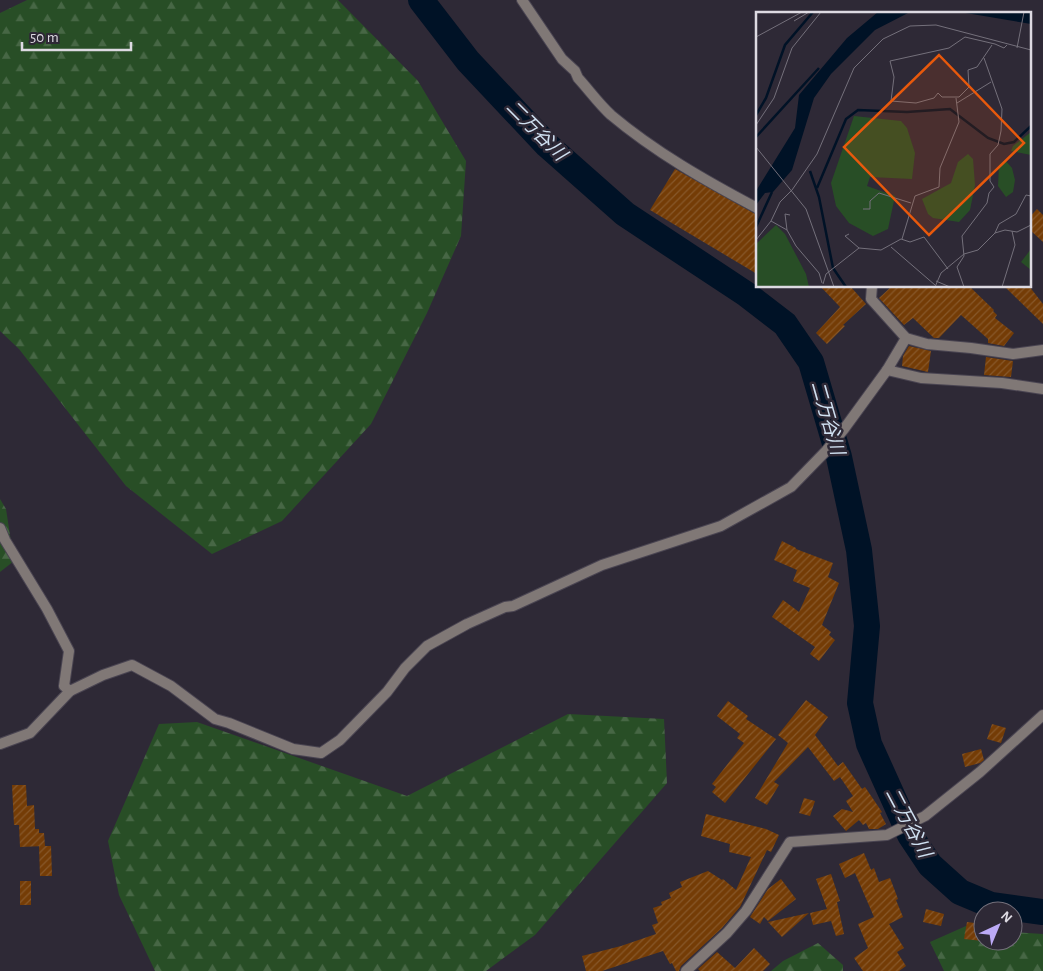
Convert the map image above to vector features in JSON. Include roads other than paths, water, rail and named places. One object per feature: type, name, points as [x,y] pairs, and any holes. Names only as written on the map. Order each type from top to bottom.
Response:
[{"type":"street","points":[[522,0],[562,59],[575,71],[578,78],[610,114],[650,146],[756,207]]},
{"type":"street","points":[[872,288],[871,299],[906,338],[927,344],[1013,354],[1043,350]]},
{"type":"street","points":[[0,744],[30,733],[70,691],[103,675],[132,666],[172,686],[215,719],[230,723],[293,750],[320,753],[340,740],[387,692],[405,668],[427,646],[505,607],[513,606],[602,565],[720,526],[792,487],[844,429],[887,370],[906,338]]},
{"type":"street","points":[[887,370],[922,378],[1043,388]]},
{"type":"street","points":[[0,528],[5,540],[47,609],[69,651],[64,686],[70,691]]},
{"type":"street","points":[[686,971],[727,933],[746,911],[790,842],[887,835],[925,816],[980,772],[1043,715]]},
{"type":"waterway","name":"二万谷川","points":[[421,0],[468,61],[547,145],[625,214],[746,294],[785,324],[811,362],[839,457],[859,550],[867,626],[860,703],[869,744],[910,835],[930,865],[960,892],[991,905],[1043,912]]}]
